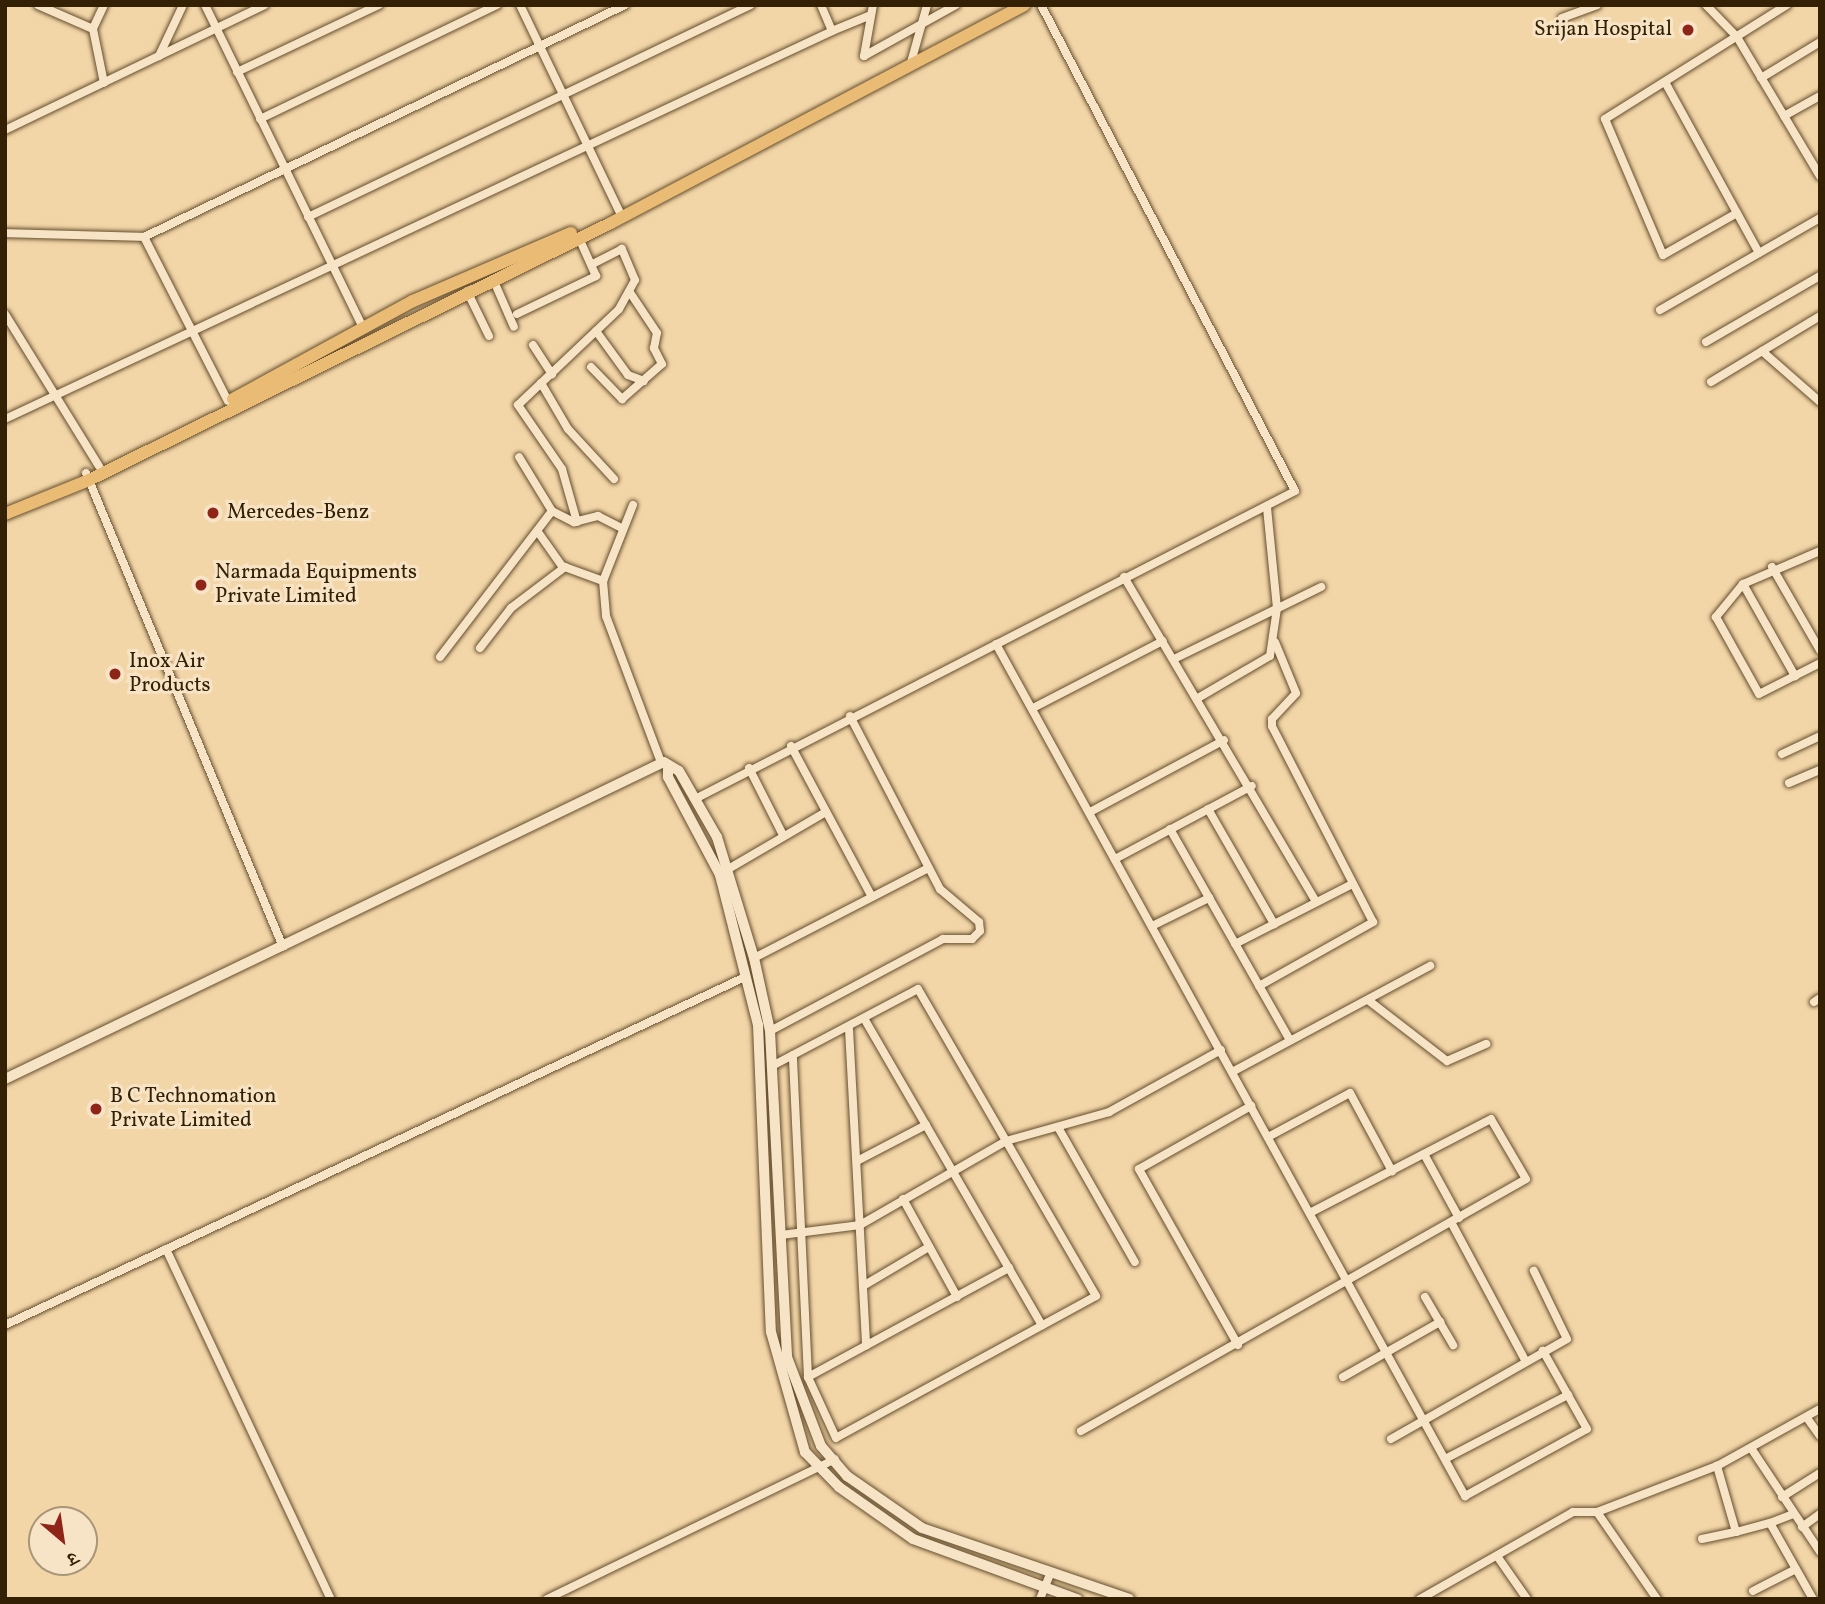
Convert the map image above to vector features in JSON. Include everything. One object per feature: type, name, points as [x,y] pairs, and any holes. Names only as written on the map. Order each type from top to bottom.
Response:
[{"type":"main road","points":[[910,63],[1012,5]]},
{"type":"main road","points":[[5,514],[579,238],[1024,5]]},
{"type":"main road","points":[[5,507],[88,476],[99,466],[228,401],[363,327],[621,215]]},
{"type":"street","points":[[38,5],[93,29]]},
{"type":"street","points":[[104,5],[93,29],[104,83]]},
{"type":"street","points":[[159,56],[183,5]]},
{"type":"street","points":[[205,5],[363,327]]},
{"type":"street","points":[[5,130],[264,5]]},
{"type":"street","points":[[237,72],[379,5]]},
{"type":"street","points":[[260,119],[497,5]]},
{"type":"street","points":[[520,5],[621,215]]},
{"type":"street","points":[[5,233],[144,237],[625,5]]},
{"type":"street","points":[[307,217],[751,5]]},
{"type":"street","points":[[821,5],[832,31]]},
{"type":"street","points":[[873,5],[864,56],[957,5]]},
{"type":"street","points":[[910,63],[927,5]]},
{"type":"street","points":[[695,799],[791,746],[1124,577],[1290,498],[1295,484],[1041,5]]},
{"type":"street","points":[[1562,18],[1597,5]]},
{"type":"street","points":[[1706,5],[1737,37],[1820,176]]},
{"type":"street","points":[[1737,213],[1663,254],[1605,119],[1787,5]]},
{"type":"street","points":[[5,419],[871,15]]},
{"type":"street","points":[[1761,78],[1820,42]]},
{"type":"street","points":[[1665,82],[1759,253]]},
{"type":"street","points":[[1784,116],[1820,96]]},
{"type":"street","points":[[1660,310],[1820,218]]},
{"type":"street","points":[[144,237],[228,401]]},
{"type":"street","points":[[517,314],[596,276],[593,264],[579,238]]},
{"type":"street","points":[[577,522],[562,469],[518,405],[596,331],[629,291],[636,273],[622,249],[593,264]]},
{"type":"street","points":[[1706,342],[1820,276]]},
{"type":"street","points":[[493,279],[514,327]]},
{"type":"street","points":[[467,291],[489,337]]},
{"type":"street","points":[[591,367],[622,399],[663,362],[654,348],[657,333],[629,291]]},
{"type":"street","points":[[5,314],[99,466]]},
{"type":"street","points":[[1711,382],[1819,318]]},
{"type":"street","points":[[596,331],[628,375],[644,381]]},
{"type":"street","points":[[533,345],[552,374]]},
{"type":"street","points":[[1762,351],[1820,402]]},
{"type":"street","points":[[541,383],[568,429],[614,479]]},
{"type":"street","points":[[519,457],[552,511],[577,522],[598,516],[622,528]]},
{"type":"street","points":[[88,476],[283,947]]},
{"type":"street","points":[[633,505],[603,581],[606,616],[665,763],[668,777],[720,875],[760,1040],[771,1332],[795,1430],[818,1467],[913,1539],[1077,1599]]},
{"type":"street","points":[[1198,698],[1254,668],[1270,656],[1275,642],[1277,608],[1267,508]]},
{"type":"street","points":[[440,657],[552,511]]},
{"type":"street","points":[[538,532],[565,567],[603,581]]},
{"type":"street","points":[[1820,551],[1772,567],[1743,584],[1716,617],[1759,694],[1820,663]]},
{"type":"street","points":[[480,648],[510,608],[565,567]]},
{"type":"street","points":[[1772,567],[1820,650]]},
{"type":"street","points":[[1124,577],[1252,786],[1316,902]]},
{"type":"street","points":[[1743,584],[1795,676]]},
{"type":"street","points":[[1174,659],[1321,587]]},
{"type":"street","points":[[1032,709],[1163,641]]},
{"type":"street","points":[[1259,986],[1373,922],[1272,726],[1272,719],[1296,693],[1275,642]]},
{"type":"street","points":[[996,644],[1465,1496],[1587,1429],[1543,1351]]},
{"type":"street","points":[[770,1031],[943,939],[977,936],[979,922],[940,889],[850,716]]},
{"type":"street","points":[[1782,754],[1820,736]]},
{"type":"street","points":[[1090,812],[1224,740]]},
{"type":"street","points":[[791,746],[872,897]]},
{"type":"street","points":[[5,1079],[665,763]]},
{"type":"street","points":[[665,763],[695,799],[730,868],[770,1031],[790,1369],[807,1419],[847,1476],[922,1528],[1129,1599]]},
{"type":"street","points":[[749,768],[783,835]]},
{"type":"street","points":[[1789,783],[1820,770]]},
{"type":"street","points":[[1115,859],[1252,786]]},
{"type":"street","points":[[1208,809],[1274,924]]},
{"type":"street","points":[[730,868],[826,812]]},
{"type":"street","points":[[1171,830],[1290,1040]]},
{"type":"street","points":[[754,958],[928,868]]},
{"type":"street","points":[[1235,944],[1352,884]]},
{"type":"street","points":[[1152,926],[1209,898]]},
{"type":"street","points":[[1232,1072],[1430,966]]},
{"type":"street","points":[[5,1325],[745,977]]},
{"type":"street","points":[[772,1066],[793,1055],[849,1029],[918,989],[1096,1296],[836,1438],[808,1377],[793,1055]]},
{"type":"street","points":[[1368,1000],[1447,1061],[1486,1044]]},
{"type":"street","points":[[865,1020],[1042,1325]]},
{"type":"street","points":[[849,1029],[866,1346]]},
{"type":"street","points":[[781,1235],[860,1225],[1006,1141],[1059,1129],[1109,1112],[1221,1051]]},
{"type":"street","points":[[1268,1137],[1350,1093],[1392,1171]]},
{"type":"street","points":[[1238,1346],[1139,1169],[1251,1106]]},
{"type":"street","points":[[1081,1431],[1238,1346],[1526,1179],[1491,1119],[1310,1213]]},
{"type":"street","points":[[857,1161],[926,1125]]},
{"type":"street","points":[[1059,1129],[1135,1262]]},
{"type":"street","points":[[1424,1154],[1525,1360]]},
{"type":"street","points":[[903,1199],[957,1297]]},
{"type":"street","points":[[863,1286],[929,1247]]},
{"type":"street","points":[[166,1249],[331,1599]]},
{"type":"street","points":[[808,1377],[1009,1268]]},
{"type":"street","points":[[1391,1439],[1525,1360],[1567,1339],[1568,1332],[1534,1270]]},
{"type":"street","points":[[1425,1297],[1453,1345]]},
{"type":"street","points":[[1343,1377],[1440,1322]]},
{"type":"street","points":[[1445,1460],[1568,1395]]},
{"type":"street","points":[[1420,1599],[1573,1512],[1597,1512],[1717,1466],[1820,1409]]},
{"type":"street","points":[[1807,1418],[1820,1436]]},
{"type":"street","points":[[1751,1448],[1820,1552]]},
{"type":"street","points":[[547,1599],[835,1460]]},
{"type":"street","points":[[1717,1466],[1737,1531]]},
{"type":"street","points":[[1782,1497],[1820,1473]]},
{"type":"street","points":[[1597,1512],[1657,1599]]},
{"type":"street","points":[[1702,1539],[1770,1523],[1793,1514]]},
{"type":"street","points":[[1802,1527],[1820,1514]]},
{"type":"street","points":[[1770,1523],[1810,1598]]},
{"type":"street","points":[[1497,1556],[1527,1599]]},
{"type":"street","points":[[1753,1591],[1796,1569]]},
{"type":"street","points":[[1040,1599],[1050,1574]]},
{"type":"place","name":"Srijan Hospital","points":[[1688,30]]},
{"type":"place","name":"Mercedes-Benz","points":[[213,513]]},
{"type":"place","name":"Narmada Equipments Private Limited","points":[[201,585]]},
{"type":"place","name":"Inox Air Products","points":[[115,674]]},
{"type":"place","name":"B C Technomation Private Limited","points":[[96,1109]]}]
